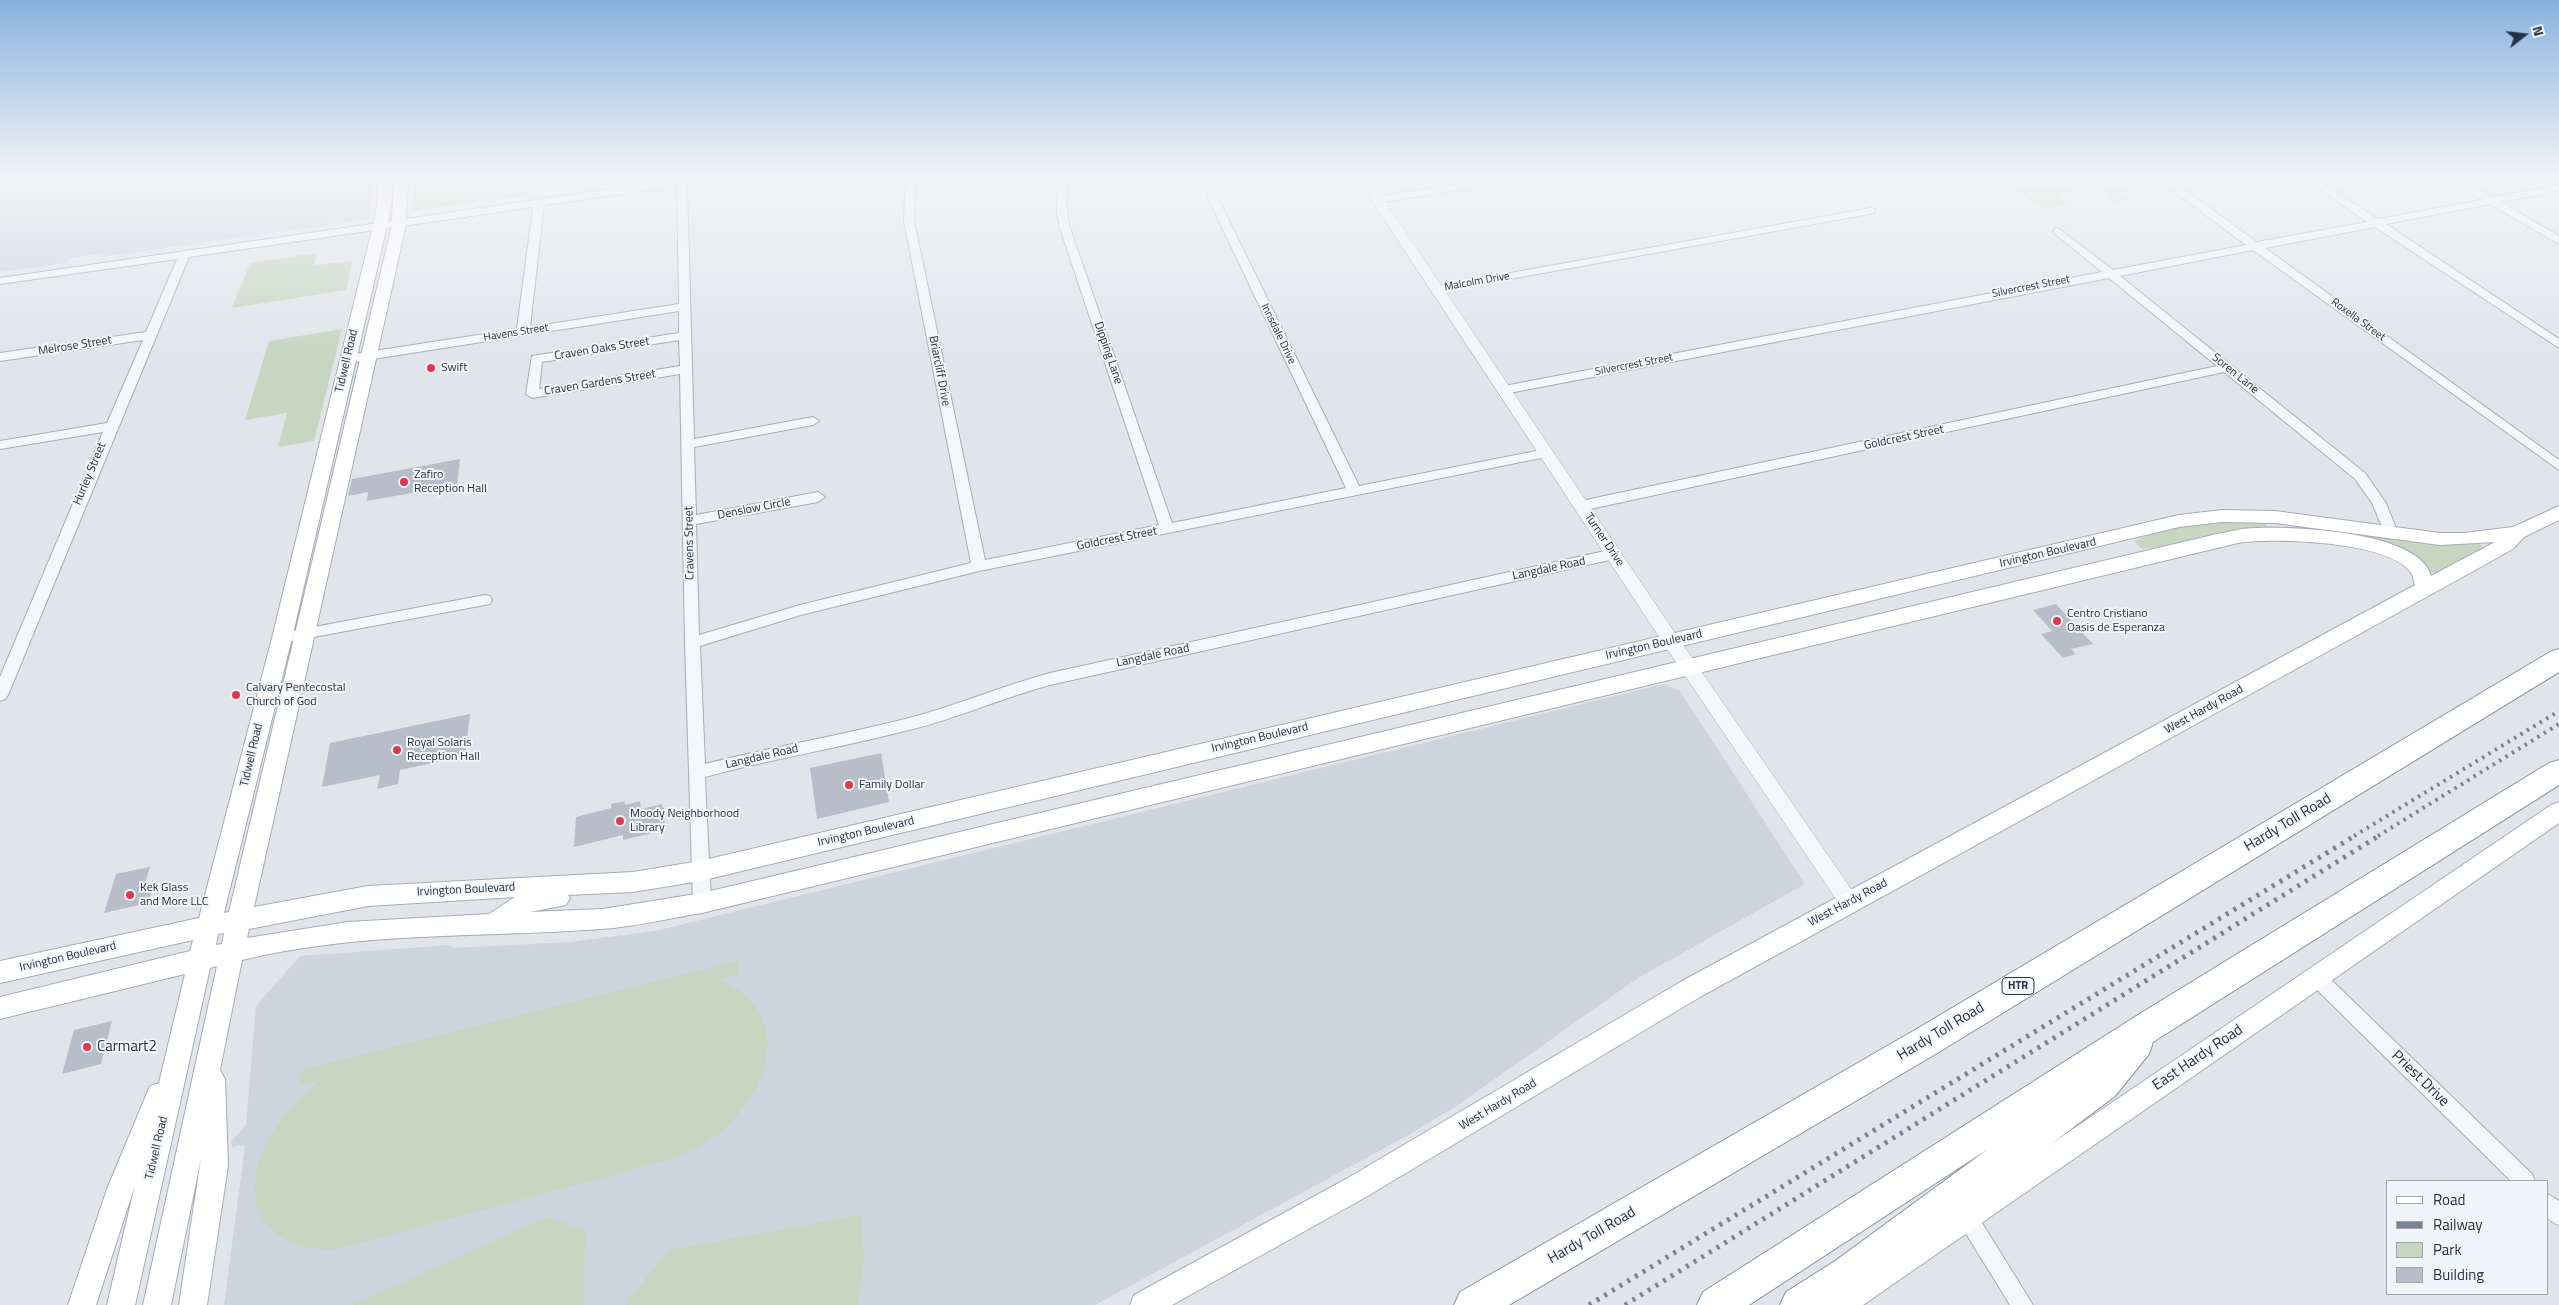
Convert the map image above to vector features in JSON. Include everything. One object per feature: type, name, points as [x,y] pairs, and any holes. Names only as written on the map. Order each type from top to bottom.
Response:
[{"type":"highway","name":"Hardy Toll Road","points":[[1474,1305],[1927,1041],[2559,659]]},
{"type":"highway","points":[[1716,1305],[2152,1024],[2559,771]]},
{"type":"highway","points":[[1799,1305],[1848,1274],[2103,1085],[2152,1024]]},
{"type":"main road","name":"Tidwell Road","points":[[121,1305],[180,1042],[282,638],[376,236]]},
{"type":"main road","name":"Tidwell Road","points":[[157,1305],[239,920],[397,236]]},
{"type":"main road","points":[[320,475],[342,471]]},
{"type":"main road","name":"West Hardy Road","points":[[1144,1305],[1356,1188],[1691,989],[2506,544],[2517,533],[2559,512]]},
{"type":"main road","name":"Irvington Boulevard","points":[[0,972],[208,926],[368,896],[448,890],[633,882],[700,871],[1170,758],[1435,698],[2179,521],[2222,516],[2279,525],[2388,548],[2418,567],[2426,579],[2424,589]]},
{"type":"main road","name":"Irvington Boulevard","points":[[0,1008],[270,943],[348,932],[495,923],[603,919],[702,903],[1690,667],[1861,624],[2217,540],[2257,534],[2279,525],[2327,522],[2391,533],[2456,539],[2517,533]]},
{"type":"main road","points":[[2108,539],[2130,561]]},
{"type":"main road","points":[[1840,602],[1861,624]]},
{"type":"main road","points":[[1435,698],[1447,724]]},
{"type":"main road","points":[[251,758],[278,752]]},
{"type":"main road","points":[[1170,758],[1182,789]]},
{"type":"main road","name":"East Hardy Road","points":[[1838,1305],[2559,811]]},
{"type":"main road","points":[[943,814],[949,844]]},
{"type":"main road","points":[[495,923],[510,908],[524,902],[575,896],[633,882]]},
{"type":"main road","points":[[82,1305],[120,1189],[180,1042]]},
{"type":"main road","points":[[193,1305],[215,1166],[212,1048]]},
{"type":"street","points":[[0,281],[306,236]]},
{"type":"street","points":[[523,332],[536,236]]},
{"type":"street","name":"Cravens Street","points":[[683,236],[692,643],[702,903]]},
{"type":"street","name":"Briarcliff Drive","points":[[912,236],[979,566]]},
{"type":"street","name":"Dipping Lane","points":[[1069,236],[1167,528]]},
{"type":"street","name":"Innsdale Drive","points":[[1232,236],[1354,490]]},
{"type":"street","name":"Turner Drive","points":[[1402,236],[1671,641],[1849,902]]},
{"type":"street","name":"Malcolm Drive","points":[[1438,289],[1733,236]]},
{"type":"street","name":"Soren Lane","points":[[2064,236],[2360,476],[2373,491],[2384,511],[2391,533]]},
{"type":"street","name":"Roxella Street","points":[[2242,236],[2559,466]]},
{"type":"street","name":"Silvercrest Street","points":[[1504,390],[2305,236]]},
{"type":"street","points":[[2395,236],[2559,344]]},
{"type":"street","name":"Hurley Street","points":[[0,695],[110,427],[184,254]]},
{"type":"street","name":"Havens Street","points":[[348,359],[685,307]]},
{"type":"street","name":"Melrose Street","points":[[0,357],[150,335]]},
{"type":"street","name":"Craven Oaks Street","points":[[534,376],[536,359],[685,336]]},
{"type":"street","name":"Goldcrest Street","points":[[1582,506],[2227,368]]},
{"type":"street","name":"Craven Gardens Street","points":[[534,376],[532,394],[686,369]]},
{"type":"street","points":[[688,444],[813,421]]},
{"type":"street","points":[[0,445],[110,427]]},
{"type":"street","name":"Goldcrest Street","points":[[692,643],[826,602],[979,566],[1546,453]]},
{"type":"street","name":"Denslow Circle","points":[[690,521],[818,497]]},
{"type":"street","name":"Langdale Road","points":[[697,773],[756,757],[907,725],[1050,678],[1614,554]]},
{"type":"street","points":[[282,638],[485,600]]},
{"type":"street","name":"Priest Drive","points":[[2316,978],[2524,1180]]},
{"type":"street","points":[[2549,1205],[2559,1216]]},
{"type":"street","points":[[1967,1217],[2022,1305]]},
{"type":"shaded area","points":[[0,236],[250,236],[102,257],[103,253],[68,259],[66,263],[0,272]]},
{"type":"shaded area","points":[[1664,684],[1680,691],[1805,884],[1638,978],[1458,1105],[1405,1137],[1095,1305],[224,1305],[245,1145],[232,1147],[231,1142],[246,1125],[256,1006],[300,956],[451,945],[453,948],[569,942],[655,931]]},
{"type":"green space","points":[[317,253],[314,265],[352,261],[346,290],[232,308],[250,263]]},
{"type":"green space","points":[[342,329],[314,441],[278,447],[287,413],[245,420],[269,341]]},
{"type":"green space","points":[[2228,522],[2264,522],[2268,528],[2219,534],[2166,546],[2142,549],[2134,541],[2168,530]]},
{"type":"green space","points":[[2302,525],[2426,543],[2479,543],[2483,547],[2435,573],[2429,571],[2422,564],[2304,529]]},
{"type":"green space","points":[[738,961],[739,974],[718,979],[742,993],[757,1010],[766,1029],[767,1050],[763,1071],[740,1113],[722,1131],[695,1149],[665,1161],[334,1250],[306,1247],[284,1239],[268,1226],[259,1210],[255,1191],[257,1170],[265,1147],[278,1124],[288,1112],[321,1080],[298,1085],[301,1070]]},
{"type":"green space","points":[[861,1215],[864,1261],[857,1305],[627,1305],[627,1301],[669,1250]]},
{"type":"green space","points":[[546,1217],[585,1230],[584,1305],[352,1305]]},
{"type":"building","name":"Zafiro Reception Hall","points":[[460,459],[457,485],[367,501],[368,492],[348,496],[352,479]]},
{"type":"building","name":"Centro Cristiano Oasis de Esperanza","points":[[2056,604],[2093,644],[2071,649],[2076,654],[2063,658],[2041,634],[2052,631],[2033,610]]},
{"type":"building","name":"Royal Solaris Reception Hall","points":[[470,714],[465,756],[400,770],[398,784],[377,789],[380,775],[322,787],[330,743]]},
{"type":"building","name":"Family Dollar","points":[[881,753],[889,802],[817,819],[810,768]]},
{"type":"building","name":"Moody Neighborhood Library","points":[[625,801],[625,805],[640,801],[641,809],[662,804],[662,808],[664,807],[665,830],[623,840],[623,835],[574,847],[576,817],[611,808],[611,804]]},
{"type":"building","name":"Kek Glass and More LLC","points":[[150,867],[144,887],[154,885],[148,903],[104,913],[116,874]]},
{"type":"building","name":"Carmart2","points":[[112,1021],[101,1064],[62,1074],[74,1030]]},
{"type":"railway","points":[[2354,836],[2559,711]]},
{"type":"railway","points":[[2378,836],[2559,724]]},
{"type":"railway","points":[[1589,1305],[2356,835]]},
{"type":"railway","points":[[1625,1305],[2380,835]]},
{"type":"place","name":"Swift","points":[[431,368]]},
{"type":"place","name":"Zafiro Reception Hall","points":[[404,482]]},
{"type":"place","name":"Centro Cristiano Oasis de Esperanza","points":[[2057,621]]},
{"type":"place","name":"Calvary Pentecostal Church of God","points":[[236,695]]},
{"type":"place","name":"Royal Solaris Reception Hall","points":[[397,750]]},
{"type":"place","name":"Family Dollar","points":[[849,785]]},
{"type":"place","name":"Moody Neighborhood Library","points":[[620,821]]},
{"type":"place","name":"Kek Glass and More LLC","points":[[130,895]]},
{"type":"place","name":"Carmart2","points":[[87,1047]]}]
